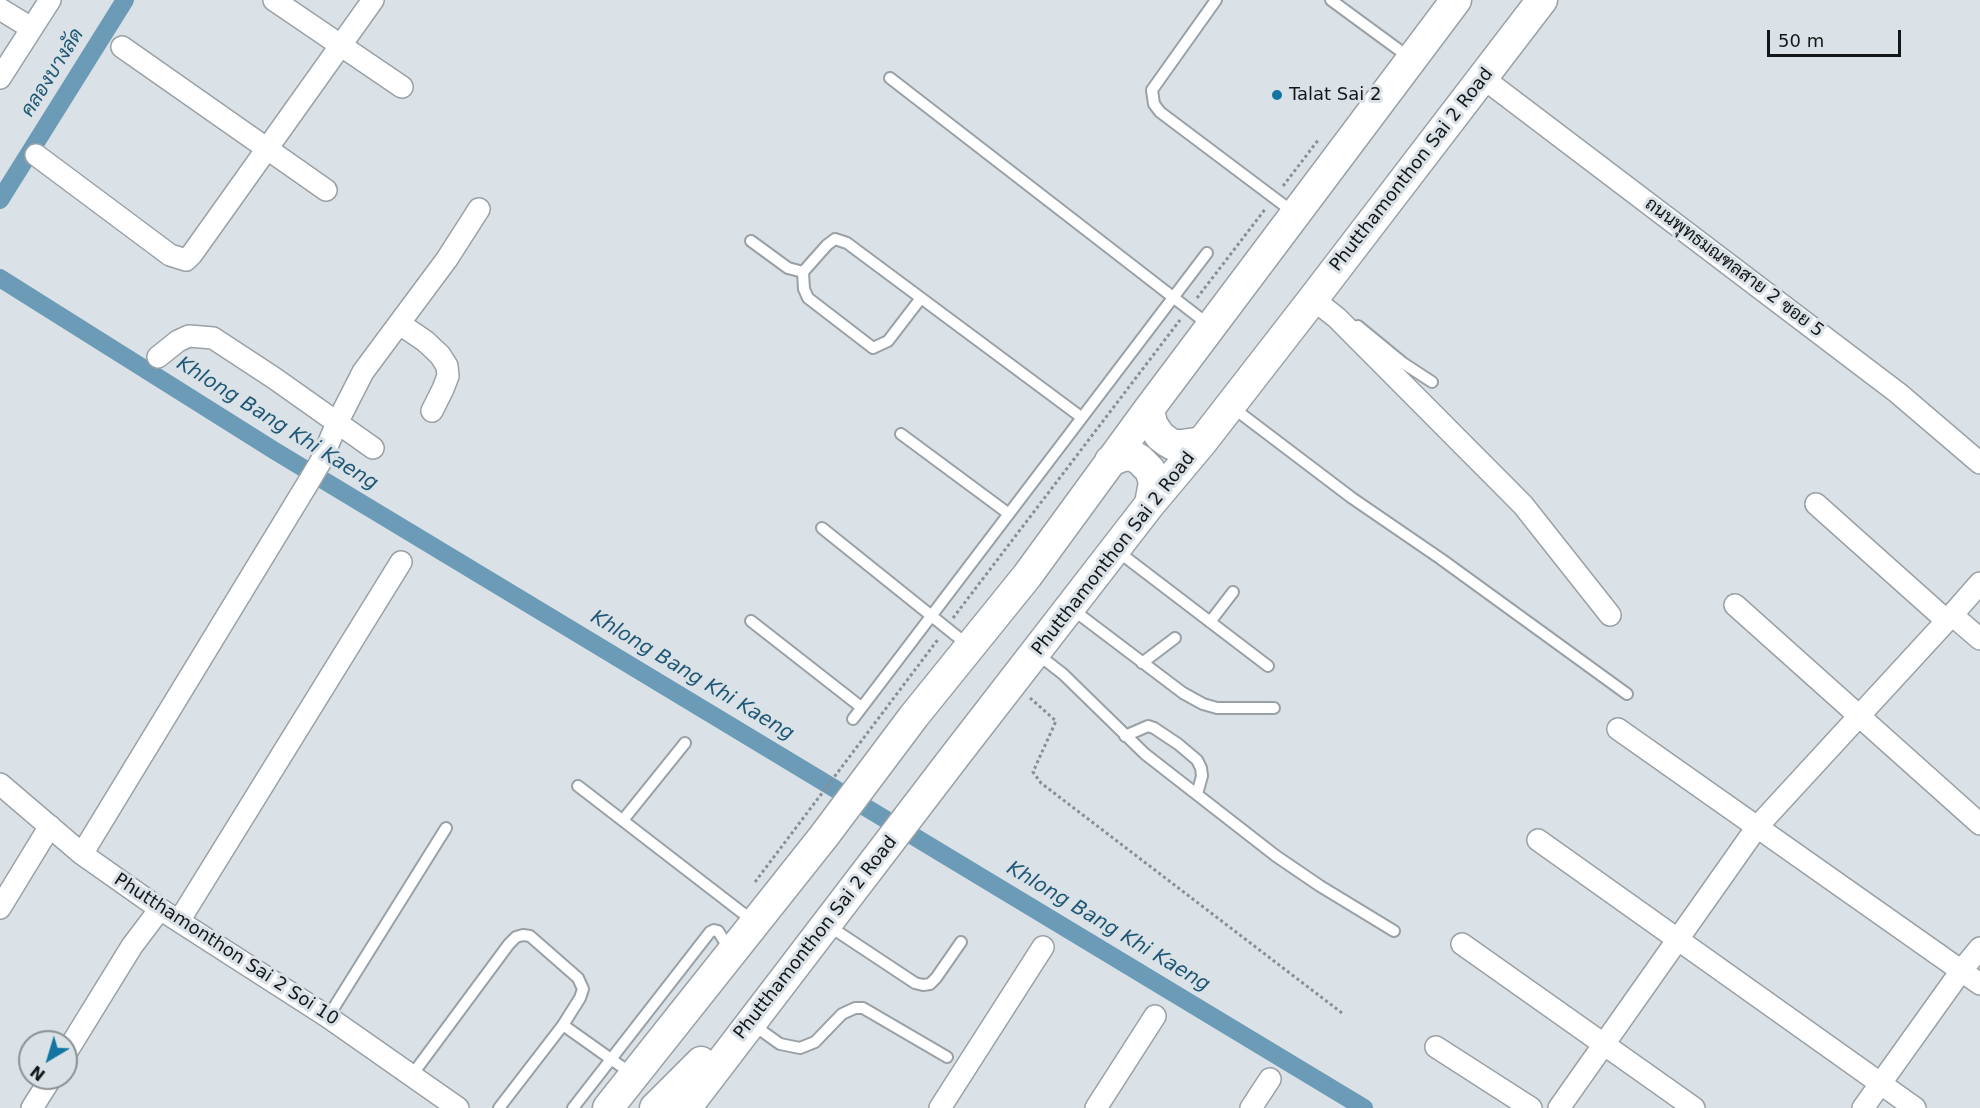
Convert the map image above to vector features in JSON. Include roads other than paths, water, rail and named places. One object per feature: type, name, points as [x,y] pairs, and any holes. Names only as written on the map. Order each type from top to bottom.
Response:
[{"type":"main road","points":[[608,1108],[622,1067],[732,953],[824,836],[903,708],[970,647],[1027,576],[1149,409],[1201,318],[1285,206],[1411,58],[1456,0]]},
{"type":"main road","name":"Phutthamonthon Sai 2 Road","points":[[686,1108],[1012,682],[1150,504],[1202,442],[1542,0]]},
{"type":"main road","points":[[1149,409],[1152,424],[1160,436],[1168,442],[1173,445],[1202,442]]},
{"type":"main road","points":[[1110,461],[1132,455],[1150,470],[1154,482],[1150,504]]},
{"type":"main road","points":[[655,1108],[790,972]]},
{"type":"street","points":[[0,78],[50,0]]},
{"type":"street","points":[[274,0],[402,87]]},
{"type":"street","points":[[36,155],[170,255],[186,260],[373,0]]},
{"type":"street","points":[[0,9],[31,28]]},
{"type":"street","points":[[122,47],[326,190]]},
{"type":"street","name":"ถนนพุทธมณฑลสาย 2 ซอย 5","points":[[1483,78],[1898,393],[1980,463]]},
{"type":"street","points":[[82,855],[321,461],[363,372],[447,259],[479,209]]},
{"type":"street","points":[[1315,296],[1523,505],[1610,615]]},
{"type":"street","points":[[400,324],[426,341],[447,366],[448,376],[432,411]]},
{"type":"street","points":[[158,357],[178,341],[189,336],[213,338],[373,448]]},
{"type":"street","points":[[1816,504],[1950,618],[1980,639]]},
{"type":"street","points":[[179,921],[401,562]]},
{"type":"street","points":[[1559,1108],[1757,827],[1980,583]]},
{"type":"street","points":[[1735,605],[1980,824]]},
{"type":"street","points":[[1618,729],[1980,984]]},
{"type":"street","name":"Phutthamonthon Sai 2 Soi 10","points":[[0,784],[82,855],[160,909],[328,1017],[458,1108]]},
{"type":"street","points":[[0,908],[50,826]]},
{"type":"street","points":[[1538,840],[1915,1108]]},
{"type":"street","points":[[78,1034],[132,946],[160,909]]},
{"type":"street","points":[[1462,945],[1694,1108]]},
{"type":"street","points":[[940,1108],[1043,947]]},
{"type":"street","points":[[1863,1108],[1961,970],[1980,948]]},
{"type":"street","points":[[1096,1108],[1155,1016]]},
{"type":"street","points":[[1436,1047],[1532,1108]]},
{"type":"street","points":[[1251,1108],[1270,1079]]},
{"type":"street","points":[[32,1108],[43,1090]]},
{"type":"lane","points":[[1216,0],[1152,90],[1154,104],[1160,112],[1285,206]]},
{"type":"lane","points":[[1330,0],[1411,58]]},
{"type":"lane","points":[[890,78],[1201,318]]},
{"type":"lane","points":[[921,298],[888,341],[873,348],[808,298],[802,272],[835,239],[848,243],[1082,417]]},
{"type":"lane","points":[[752,241],[788,268],[802,272]]},
{"type":"lane","points":[[853,719],[1207,253]]},
{"type":"lane","points":[[1315,296],[1396,358],[1432,382]]},
{"type":"lane","points":[[1229,405],[1352,498],[1441,559],[1627,694]]},
{"type":"lane","points":[[902,434],[1009,514]]},
{"type":"lane","points":[[822,528],[970,647]]},
{"type":"lane","points":[[1116,549],[1268,666]]},
{"type":"lane","points":[[1209,622],[1233,592]]},
{"type":"lane","points":[[1071,608],[1183,693],[1203,704],[1217,708],[1274,708]]},
{"type":"lane","points":[[751,621],[861,707]]},
{"type":"lane","points":[[1142,663],[1175,638]]},
{"type":"lane","points":[[1036,653],[1063,674],[1125,736],[1197,794],[1293,868],[1394,931]]},
{"type":"lane","points":[[1125,736],[1148,726],[1178,744],[1197,760],[1201,768],[1202,776],[1197,794]]},
{"type":"lane","points":[[623,820],[685,743]]},
{"type":"lane","points":[[578,786],[755,923]]},
{"type":"lane","points":[[328,1017],[446,828]]},
{"type":"lane","points":[[827,924],[915,983],[923,985],[930,984],[936,978],[961,942]]},
{"type":"lane","points":[[412,1075],[509,944],[523,935],[536,941],[578,978],[583,989],[563,1025],[499,1108]]},
{"type":"lane","points":[[751,1023],[780,1044],[800,1048],[815,1042],[842,1014],[855,1008],[863,1008],[947,1057]]},
{"type":"lane","points":[[563,1025],[622,1067],[573,1108]]},
{"type":"waterway","name":"คลองบางลัด","points":[[0,200],[125,0]]},
{"type":"waterway","name":"Khlong Bang Khi Kaeng","points":[[0,278],[275,451],[1364,1108]]},
{"type":"place","name":"Talat Sai 2","points":[[1277,95]]}]
